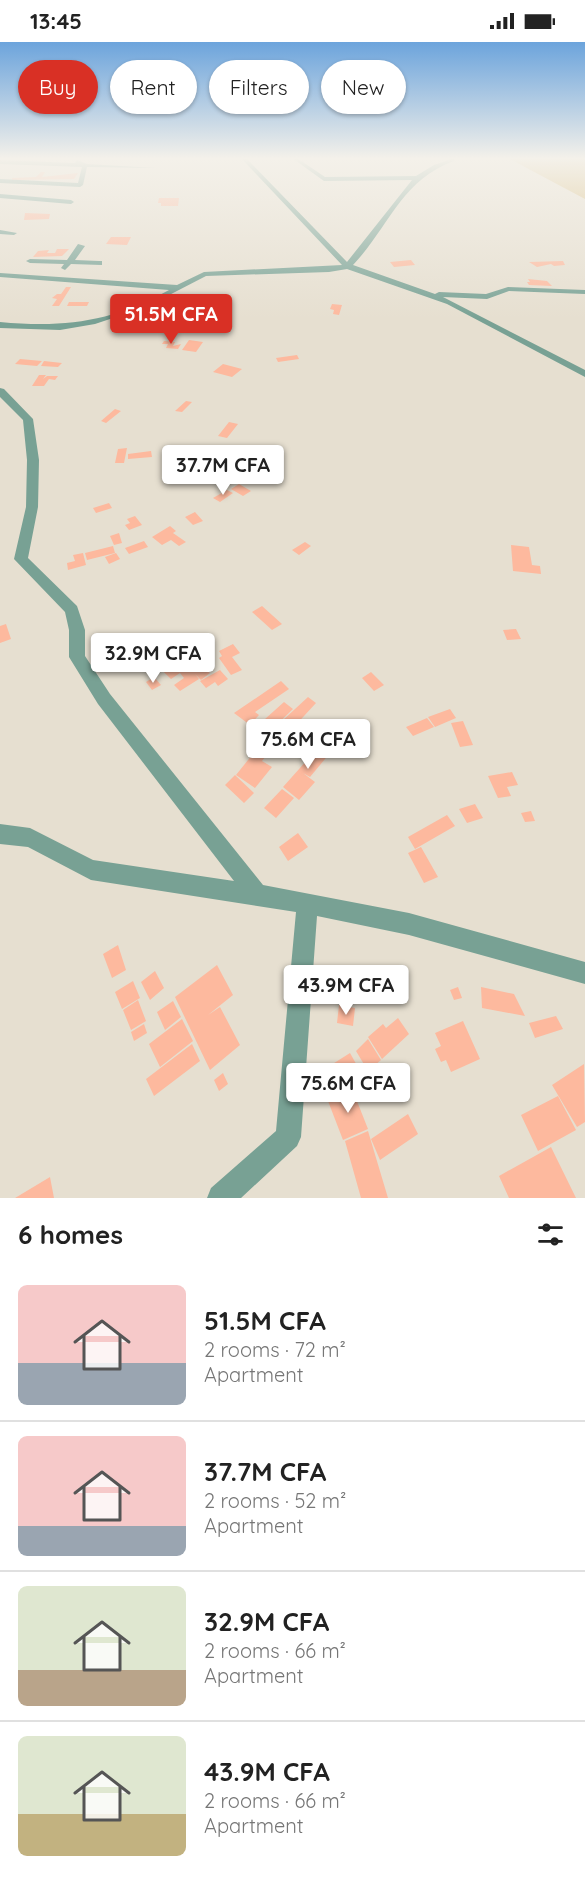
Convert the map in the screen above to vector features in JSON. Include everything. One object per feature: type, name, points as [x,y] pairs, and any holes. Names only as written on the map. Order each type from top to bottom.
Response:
[{"type":"street","points":[[295,212],[347,266],[430,293],[585,374]]},
{"type":"street","points":[[0,325],[45,328],[78,326],[157,300],[204,273],[333,269],[347,266],[378,230],[389,212]]},
{"type":"street","points":[[0,232],[14,233]]},
{"type":"street","points":[[57,279],[81,246]]},
{"type":"street","points":[[30,261],[99,263]]},
{"type":"street","points":[[0,275],[178,288]]},
{"type":"street","points":[[430,293],[487,297],[508,289],[585,292]]},
{"type":"street","points":[[569,293],[585,298]]},
{"type":"street","points":[[0,391],[7,403],[28,419],[33,460],[32,507],[21,560],[72,610],[77,630],[77,657],[104,699],[258,895]]},
{"type":"street","points":[[0,834],[30,838],[91,870],[258,895],[409,924],[585,973]]},
{"type":"street","points":[[221,1198],[288,1137],[307,904]]},
{"type":"building","points":[[25,213],[50,214],[49,219],[24,220]]},
{"type":"building","points":[[111,237],[131,237],[127,245],[106,244]]},
{"type":"building","points":[[57,249],[69,249],[62,256],[33,257],[38,251],[49,250],[47,253],[55,253]]},
{"type":"building","points":[[411,260],[415,265],[394,267],[390,262]]},
{"type":"building","points":[[563,261],[565,265],[551,264],[537,267],[529,262]]},
{"type":"building","points":[[528,279],[547,281],[552,286],[529,285]]},
{"type":"building","points":[[66,287],[71,287],[59,306],[52,306],[57,299],[52,298],[61,294]]},
{"type":"building","points":[[219,295],[217,303],[226,303],[227,306],[197,305],[197,301],[210,298],[212,301],[212,296]]},
{"type":"building","points":[[69,302],[89,302],[87,306],[67,306]]},
{"type":"building","points":[[332,304],[342,305],[339,315],[333,314],[334,310],[330,309]]},
{"type":"building","points":[[189,340],[203,342],[196,352],[182,350]]},
{"type":"building","points":[[164,341],[175,342],[173,346],[181,344],[178,349],[166,348],[168,344],[162,344]]},
{"type":"building","points":[[297,355],[299,359],[278,362],[276,358]]},
{"type":"building","points":[[20,359],[42,361],[37,366],[15,364]]},
{"type":"building","points":[[44,361],[62,363],[58,367],[41,366]]},
{"type":"building","points":[[223,364],[242,369],[232,377],[213,372]]},
{"type":"building","points":[[39,375],[46,375],[43,379],[47,376],[58,376],[55,380],[49,379],[44,386],[32,386]]},
{"type":"building","points":[[186,401],[192,402],[182,412],[175,411]]},
{"type":"building","points":[[115,409],[121,411],[106,423],[101,421]]},
{"type":"building","points":[[229,422],[238,424],[227,438],[218,436]]},
{"type":"building","points":[[127,448],[124,463],[115,463],[118,449]]},
{"type":"building","points":[[151,451],[152,457],[128,459],[128,454]]},
{"type":"building","points":[[239,484],[251,491],[243,496],[231,489]]},
{"type":"building","points":[[227,490],[233,493],[220,502],[213,498]]},
{"type":"building","points":[[109,503],[112,508],[96,513],[93,508]]},
{"type":"building","points":[[195,512],[203,521],[193,525],[185,517]]},
{"type":"building","points":[[135,516],[142,525],[129,530],[125,525],[130,523],[127,519]]},
{"type":"building","points":[[170,526],[176,531],[173,533],[186,542],[179,546],[171,540],[162,545],[152,537]]},
{"type":"building","points":[[119,533],[122,543],[114,545],[110,536]]},
{"type":"building","points":[[144,541],[148,547],[129,554],[125,548]]},
{"type":"building","points":[[305,542],[311,546],[299,555],[292,550]]},
{"type":"building","points":[[511,545],[529,547],[532,565],[540,566],[541,574],[513,571]]},
{"type":"building","points":[[113,546],[115,553],[87,560],[85,553]]},
{"type":"building","points":[[83,553],[86,565],[68,570],[67,563],[75,561],[73,555]]},
{"type":"building","points":[[116,553],[120,559],[109,564],[105,557]]},
{"type":"building","points":[[262,606],[282,624],[272,630],[252,612]]},
{"type":"building","points":[[6,624],[11,639],[0,643],[0,626]]},
{"type":"building","points":[[516,629],[521,639],[507,640],[503,630]]},
{"type":"building","points":[[202,636],[211,643],[208,646],[212,651],[187,667],[188,669],[198,661],[210,673],[201,680],[195,674],[199,679],[180,691],[174,685],[184,678],[180,673],[171,679],[144,653],[161,642],[177,659],[179,658],[175,653]]},
{"type":"building","points":[[233,644],[240,653],[232,657],[242,670],[231,675],[219,658],[222,656],[219,651]]},
{"type":"building","points":[[220,670],[228,679],[218,686],[215,682],[206,688],[200,681]]},
{"type":"building","points":[[371,672],[384,685],[374,691],[362,678]]},
{"type":"building","points":[[154,677],[161,685],[152,690],[146,682]]},
{"type":"building","points":[[281,681],[289,689],[255,712],[259,715],[250,725],[234,713]]},
{"type":"building","points":[[308,697],[316,703],[292,729],[282,721]]},
{"type":"building","points":[[284,702],[293,709],[265,736],[255,728]]},
{"type":"building","points":[[450,709],[456,718],[435,727],[428,717]]},
{"type":"building","points":[[427,718],[434,727],[413,736],[406,727]]},
{"type":"building","points":[[463,721],[473,745],[460,747],[451,723]]},
{"type":"building","points":[[276,728],[288,738],[278,747],[266,736]]},
{"type":"building","points":[[320,733],[326,738],[320,746],[330,753],[310,777],[303,773],[315,782],[299,800],[283,787],[316,750],[309,745]]},
{"type":"building","points":[[264,740],[274,746],[262,761],[272,767],[255,788],[236,775]]},
{"type":"building","points":[[512,772],[518,785],[507,787],[511,796],[498,798],[488,776]]},
{"type":"building","points":[[235,775],[254,793],[244,803],[225,785]]},
{"type":"building","points":[[282,789],[294,798],[276,818],[264,808]]},
{"type":"building","points":[[475,804],[483,818],[467,823],[459,809]]},
{"type":"building","points":[[531,811],[535,821],[525,822],[521,813]]},
{"type":"building","points":[[447,815],[455,826],[415,849],[408,837]]},
{"type":"building","points":[[298,833],[308,847],[288,861],[279,847]]},
{"type":"building","points":[[421,847],[438,877],[424,883],[408,853]]},
{"type":"building","points":[[118,945],[126,970],[112,978],[103,954]]},
{"type":"building","points":[[217,965],[233,995],[208,1015],[220,1007],[240,1045],[210,1070],[175,997]]},
{"type":"building","points":[[155,971],[164,988],[150,1000],[141,982]]},
{"type":"building","points":[[133,981],[140,998],[122,1009],[115,992]]},
{"type":"building","points":[[458,987],[462,998],[454,1000],[450,990]]},
{"type":"building","points":[[481,987],[514,994],[525,1016],[482,1008]]},
{"type":"building","points":[[138,1000],[146,1021],[131,1030],[123,1010]]},
{"type":"building","points":[[173,1001],[181,1017],[165,1030],[157,1012]]},
{"type":"building","points":[[339,1005],[355,1008],[353,1026],[337,1023]]},
{"type":"building","points":[[556,1016],[563,1029],[535,1038],[529,1023]]},
{"type":"building","points":[[398,1018],[409,1034],[382,1059],[368,1037],[383,1024],[386,1028]]},
{"type":"building","points":[[182,1019],[193,1041],[160,1067],[149,1044]]},
{"type":"building","points":[[463,1021],[480,1059],[451,1072],[446,1060],[441,1062],[435,1049],[441,1046],[435,1033]]},
{"type":"building","points":[[144,1024],[147,1033],[134,1041],[131,1032]]},
{"type":"building","points":[[368,1039],[381,1060],[368,1071],[356,1051]]},
{"type":"building","points":[[192,1044],[200,1061],[154,1096],[146,1079]]},
{"type":"building","points":[[350,1053],[359,1069],[340,1083],[331,1065]]},
{"type":"building","points":[[584,1064],[585,1122],[577,1127],[552,1085]]},
{"type":"building","points":[[223,1073],[228,1084],[219,1091],[214,1080]]},
{"type":"building","points":[[351,1086],[368,1129],[343,1140],[328,1101]]},
{"type":"building","points":[[558,1096],[576,1130],[538,1151],[521,1115]]},
{"type":"building","points":[[408,1114],[418,1134],[380,1160],[371,1139]]},
{"type":"building","points":[[368,1131],[388,1198],[361,1198],[345,1141]]},
{"type":"building","points":[[551,1147],[576,1198],[509,1198],[499,1176]]},
{"type":"building","points":[[50,1177],[54,1198],[15,1198]]}]
